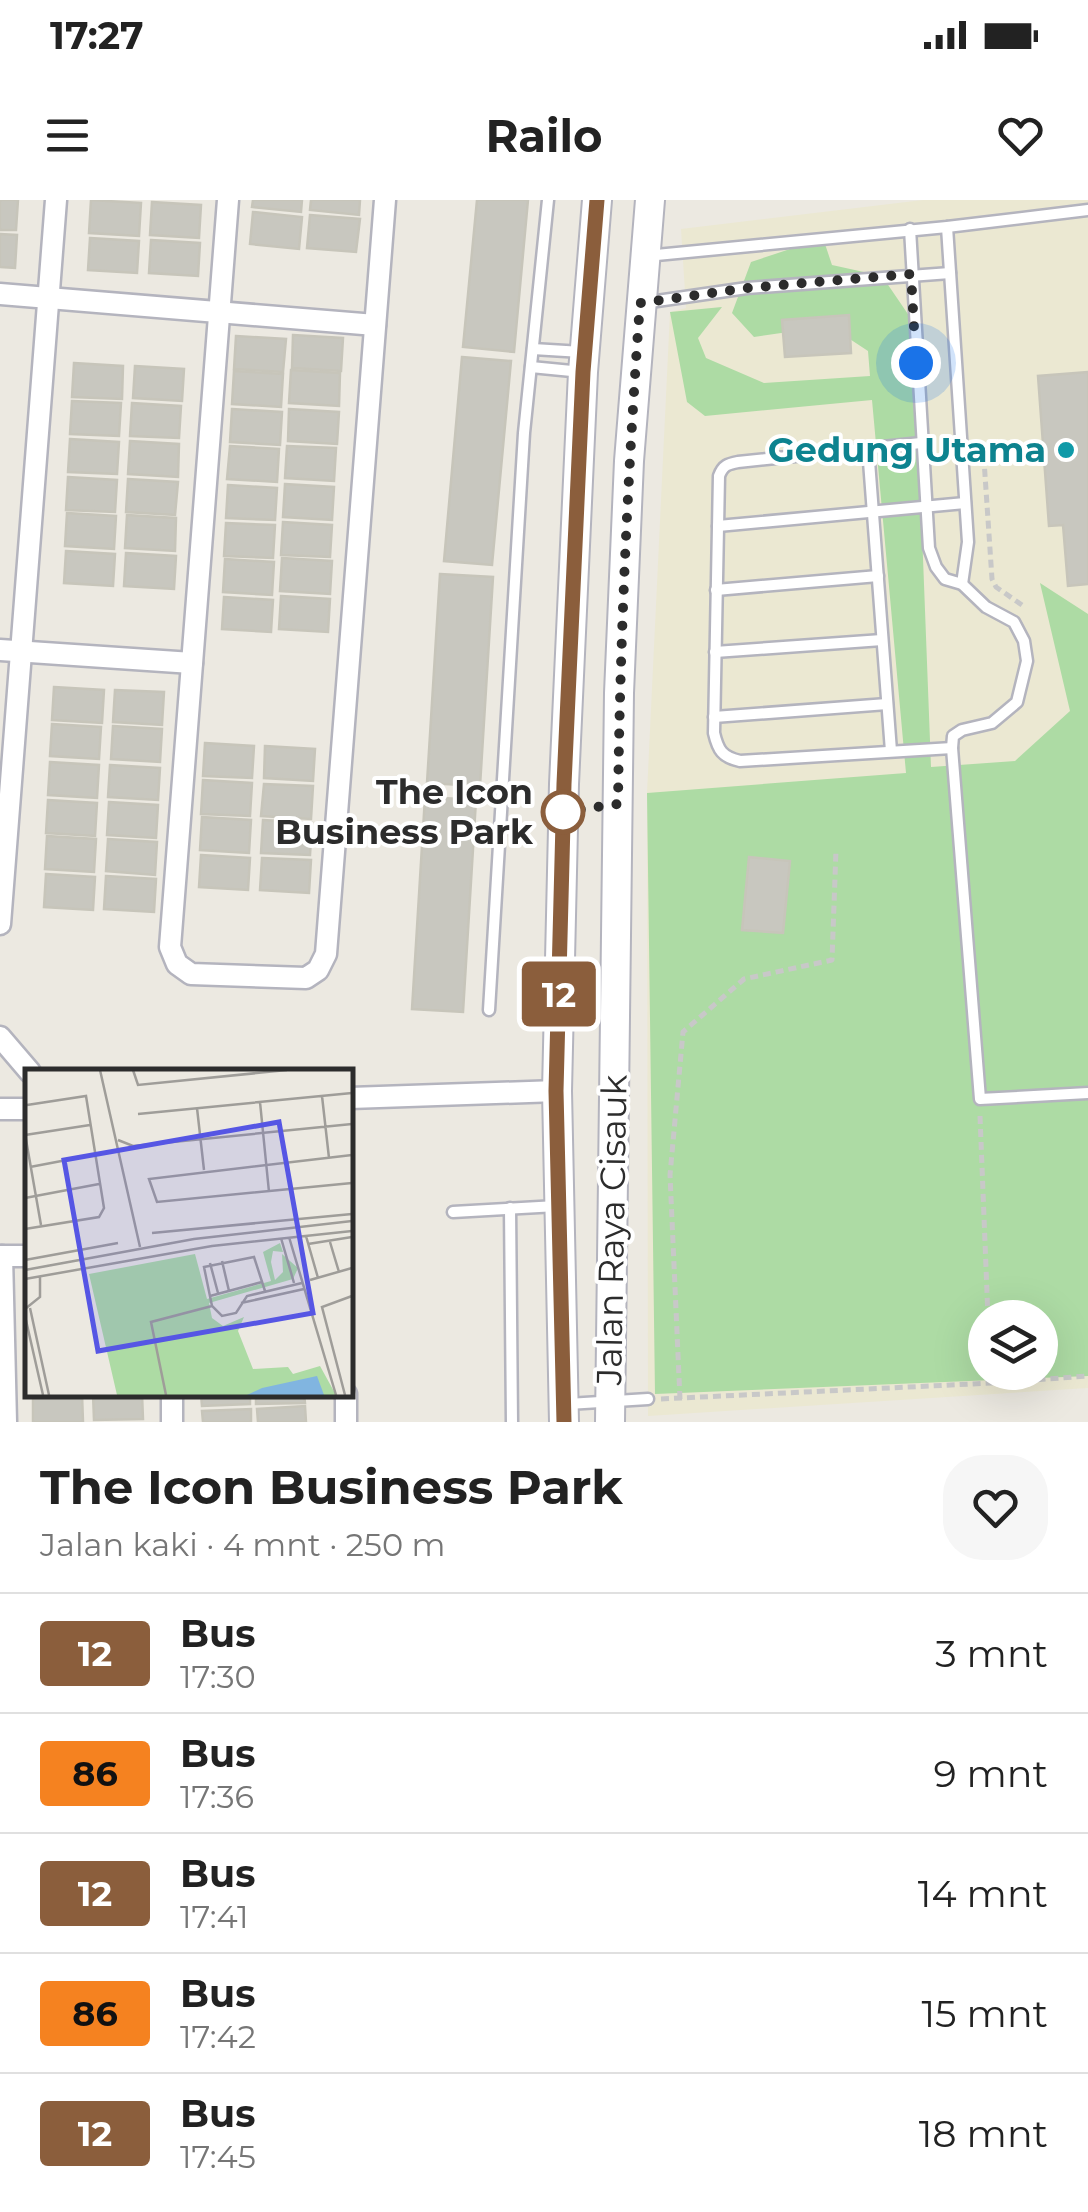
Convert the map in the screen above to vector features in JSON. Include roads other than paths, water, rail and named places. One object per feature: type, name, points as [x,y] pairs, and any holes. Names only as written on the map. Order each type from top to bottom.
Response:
[{"type":"main road","name":"Jalan Raya Cisauk","points":[[563,1413],[556,1091],[564,784],[584,362],[597,200]]},
{"type":"main road","name":"Jalan Raya Cisauk","points":[[609,1412],[619,693],[628,461],[650,200]]},
{"type":"street","points":[[0,924],[11,650],[56,200]]},
{"type":"street","points":[[228,200],[170,946],[176,964],[191,974],[306,978],[318,970],[326,954],[385,200]]},
{"type":"street","points":[[0,294],[375,325]]},
{"type":"street","points":[[11,650],[192,663]]},
{"type":"street","points":[[0,1036],[28,1069]]},
{"type":"street","points":[[352,1098],[556,1091]]},
{"type":"street","points":[[1,1256],[6,1422]]},
{"type":"lane","points":[[489,1010],[514,583],[530,367],[548,200]]},
{"type":"lane","points":[[644,256],[1088,210]]},
{"type":"lane","points":[[946,227],[968,542],[962,584]]},
{"type":"lane","points":[[910,228],[929,548],[944,579],[962,584],[986,607],[1014,622],[1024,640],[1027,661],[1017,702],[992,723],[953,736],[980,1099],[1088,1093]]},
{"type":"lane","points":[[640,303],[747,288],[950,273]]},
{"type":"lane","points":[[533,349],[584,362]]},
{"type":"lane","points":[[530,367],[584,362]]},
{"type":"lane","points":[[921,443],[726,465],[719,476],[714,717],[718,749],[727,758],[740,761],[952,748]]},
{"type":"lane","points":[[868,448],[891,752]]},
{"type":"lane","points":[[718,526],[965,503]]},
{"type":"lane","points":[[716,590],[878,576]]},
{"type":"lane","points":[[715,652],[882,640]]},
{"type":"lane","points":[[714,717],[888,704]]},
{"type":"lane","points":[[453,1212],[558,1206]]},
{"type":"lane","points":[[510,1208],[512,1422]]},
{"type":"lane","points":[[563,1413],[609,1412],[648,1399]]},
{"type":"place","name":"Gedung Utama","points":[[1066,450]]},
{"type":"place","name":"The Icon Business Park","points":[[563,812]]}]
